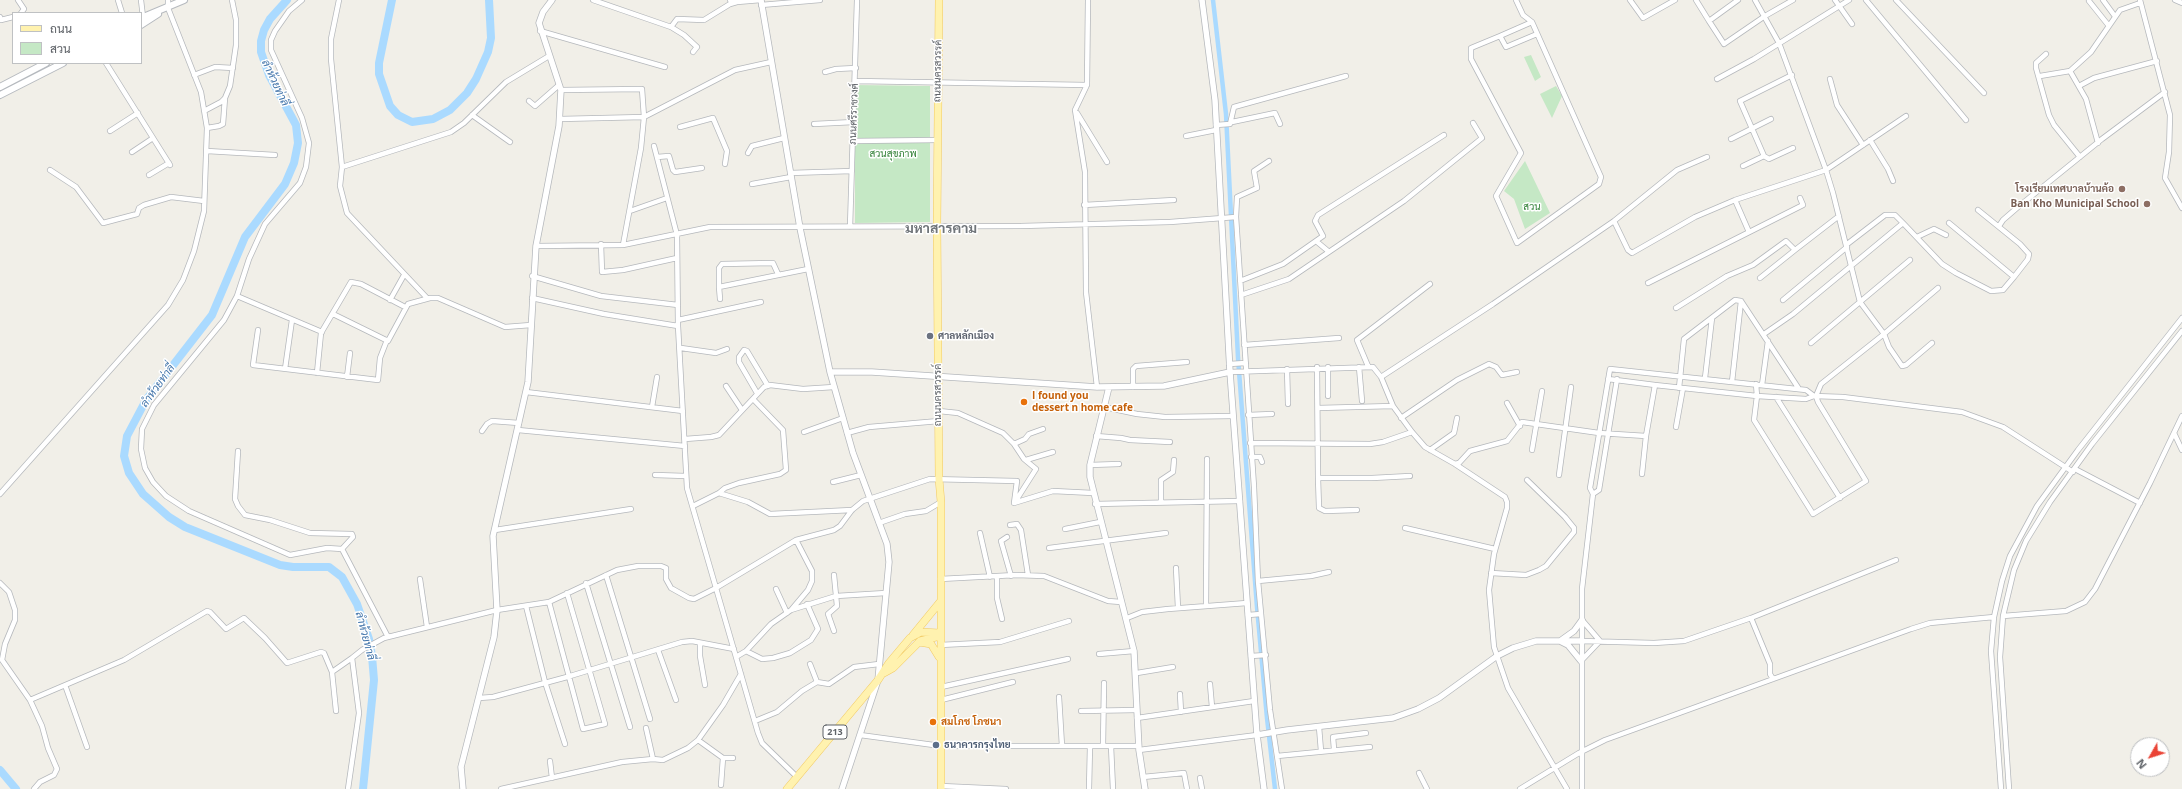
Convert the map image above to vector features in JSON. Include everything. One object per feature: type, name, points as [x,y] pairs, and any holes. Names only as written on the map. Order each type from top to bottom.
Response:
[{"type":"main road","points":[[142,18],[184,0]]},
{"type":"main road","name":"ถนนนครสวรรค์","points":[[939,0],[937,225],[938,411],[939,480],[941,502],[941,787]]},
{"type":"main road","points":[[142,24],[168,8]]},
{"type":"main road","points":[[0,87],[44,64]]},
{"type":"main road","points":[[0,95],[61,64]]},
{"type":"main road","points":[[910,638],[940,602]]},
{"type":"main road","points":[[910,638],[921,632],[940,634]]},
{"type":"main road","name":"213","points":[[881,677],[893,668],[916,644],[926,638],[940,634]]},
{"type":"main road","name":"213","points":[[787,789],[881,677],[889,663],[910,638]]},
{"type":"main road","points":[[916,644],[926,642],[931,644],[940,659]]},
{"type":"street","points":[[18,0],[24,10],[22,12]]},
{"type":"street","points":[[118,0],[122,12]]},
{"type":"street","points":[[141,0],[142,12]]},
{"type":"street","points":[[0,494],[176,293],[194,251],[204,201],[207,128],[202,92],[168,8],[168,0]]},
{"type":"street","points":[[207,128],[223,124],[225,98],[230,86],[236,26],[232,0]]},
{"type":"street","points":[[302,0],[289,11],[275,31],[271,40],[270,50],[302,118],[309,143],[308,162],[300,182],[265,224],[249,259],[237,296],[224,320],[154,405],[142,429],[141,449],[145,468],[152,482],[166,496],[189,511],[284,553],[290,554],[327,548],[342,549]]},
{"type":"street","points":[[339,0],[331,39],[331,59],[342,167],[340,186],[347,213],[427,298]]},
{"type":"street","points":[[463,789],[461,767],[494,637],[497,610],[493,546],[495,530],[526,392],[531,325],[532,276],[536,246],[560,119],[560,87],[540,30],[539,23],[543,12],[552,0]]},
{"type":"street","points":[[594,0],[671,27],[684,35],[697,47],[693,52]]},
{"type":"street","points":[[730,0],[737,2]]},
{"type":"street","points":[[671,27],[677,19],[704,20],[730,4],[737,2],[820,0]]},
{"type":"street","name":"ภนนศรีราชวงศ์","points":[[850,227],[857,0]]},
{"type":"street","points":[[1088,0],[1087,84],[1075,110],[1085,172],[1084,223],[1086,292],[1097,387]]},
{"type":"street","points":[[1202,0],[1217,126],[1229,364],[1247,603],[1250,615],[1254,701],[1264,789],[1260,789]]},
{"type":"street","points":[[1516,0],[1523,14],[1532,22],[1601,177],[1599,184],[1517,243],[1496,196],[1521,153],[1472,59],[1471,48],[1532,22]]},
{"type":"street","points":[[1630,0],[1643,18],[1675,0]]},
{"type":"street","points":[[1696,0],[1724,44],[1765,16],[1793,0]]},
{"type":"street","points":[[1709,21],[1738,0]]},
{"type":"street","points":[[1755,0],[1779,43],[1826,170],[1847,246],[1860,302],[1884,334],[1889,347],[1902,366],[1906,365],[1932,343]]},
{"type":"street","points":[[1835,0],[1852,24]]},
{"type":"street","points":[[1717,79],[1849,0]]},
{"type":"street","points":[[1866,0],[1966,120]]},
{"type":"street","points":[[1896,0],[1984,93]]},
{"type":"street","points":[[2103,0],[2114,15]]},
{"type":"street","points":[[2175,0],[2181,2]]},
{"type":"street","points":[[2089,1],[2109,26]]},
{"type":"street","points":[[2040,76],[2070,71],[2091,52],[2109,26],[2114,15],[2125,7],[2140,1],[2165,92],[2170,124],[2169,152],[2165,178],[2182,208]]},
{"type":"street","points":[[761,2],[800,228],[830,372],[847,433],[887,544],[888,562],[886,593],[879,664],[881,677],[842,789]]},
{"type":"street","points":[[0,17],[2,20],[12,16]]},
{"type":"street","points":[[540,30],[665,67]]},
{"type":"street","points":[[1500,36],[1506,47],[1537,34]]},
{"type":"street","points":[[2046,54],[2036,63],[2049,115],[2054,125],[2080,157]]},
{"type":"street","points":[[342,167],[451,132],[472,115],[495,91],[511,78],[549,56]]},
{"type":"street","points":[[2079,86],[2094,78],[2157,61]]},
{"type":"street","points":[[560,119],[644,117],[735,70],[771,62]]},
{"type":"street","points":[[107,64],[169,164],[149,175]]},
{"type":"street","points":[[194,75],[215,67],[232,68]]},
{"type":"street","points":[[825,72],[836,69],[856,68]]},
{"type":"street","points":[[2070,71],[2086,99],[2098,143]]},
{"type":"street","points":[[1792,75],[1740,101],[1764,156],[1769,159],[1793,148]]},
{"type":"street","points":[[1231,123],[1234,107],[1346,76]]},
{"type":"street","points":[[1830,79],[1837,105],[1863,145]]},
{"type":"street","points":[[855,82],[1087,84]]},
{"type":"street","points":[[529,101],[535,106],[560,87],[642,89],[644,117],[630,211],[623,245]]},
{"type":"street","points":[[1999,226],[2003,220],[2018,207],[2165,92]]},
{"type":"street","points":[[204,111],[225,98]]},
{"type":"street","points":[[1075,110],[1107,162]]},
{"type":"street","points":[[110,131],[138,113]]},
{"type":"street","points":[[1186,136],[1217,126],[1275,113],[1280,124]]},
{"type":"street","points":[[472,115],[510,142]]},
{"type":"street","points":[[1614,221],[1628,250],[1632,253],[1695,217],[1735,200],[1826,170],[1906,116]]},
{"type":"street","points":[[680,127],[713,118],[727,151],[725,164]]},
{"type":"street","points":[[1731,139],[1771,119]]},
{"type":"street","points":[[814,124],[854,122]]},
{"type":"street","points":[[1241,295],[1284,282],[1404,201],[1482,138],[1473,123]]},
{"type":"street","points":[[1240,281],[1283,264],[1323,236],[1315,221],[1318,215],[1444,134]]},
{"type":"street","points":[[132,152],[153,138]]},
{"type":"street","points":[[748,153],[752,146],[784,138]]},
{"type":"street","points":[[853,141],[938,140]]},
{"type":"street","points":[[1870,140],[1888,169],[1893,181]]},
{"type":"street","points":[[654,146],[677,235],[678,326],[681,348],[687,488],[762,743],[797,777]]},
{"type":"street","points":[[207,151],[275,155]]},
{"type":"street","points":[[657,157],[669,156],[675,172],[702,168]]},
{"type":"street","points":[[1743,166],[1764,156]]},
{"type":"street","points":[[1381,377],[1493,304],[1614,221],[1677,170],[1707,157]]},
{"type":"street","points":[[1269,161],[1254,171],[1257,188],[1237,197],[1234,217],[1246,363],[1260,614],[1272,732],[1282,789]]},
{"type":"street","points":[[50,170],[76,187],[103,223],[137,214],[139,208],[144,205],[171,197],[204,201]]},
{"type":"street","points":[[752,184],[791,175],[852,171]]},
{"type":"street","points":[[630,211],[667,198]]},
{"type":"street","points":[[1648,283],[1803,205],[1800,198]]},
{"type":"street","points":[[1084,205],[1174,200]]},
{"type":"street","points":[[1735,200],[1749,232]]},
{"type":"street","points":[[1783,300],[1885,215],[1895,215],[1942,264],[1956,273],[1991,291],[2003,290],[2028,258],[2029,254],[1999,226],[1978,210]]},
{"type":"street","points":[[1760,278],[1839,216]]},
{"type":"street","points":[[536,246],[601,244],[623,245],[710,227],[800,228],[1170,222],[1234,217]]},
{"type":"street","points":[[1764,334],[1793,314],[1903,223]]},
{"type":"street","points":[[1949,223],[2014,276]]},
{"type":"street","points":[[1917,237],[1934,229],[1946,235]]},
{"type":"street","points":[[1316,241],[1328,251]]},
{"type":"street","points":[[1676,308],[1727,276],[1753,264],[1786,241],[1795,250]]},
{"type":"street","points":[[601,244],[602,272],[623,270],[677,258]]},
{"type":"street","points":[[1811,343],[1910,260]]},
{"type":"street","points":[[720,299],[719,268],[722,264],[773,263],[778,274]]},
{"type":"street","points":[[719,287],[808,268]]},
{"type":"street","points":[[390,300],[404,275]]},
{"type":"street","points":[[532,276],[601,296],[678,305]]},
{"type":"street","points":[[316,373],[322,332],[349,285],[354,282],[405,308]]},
{"type":"street","points":[[1368,366],[1357,340],[1430,284]]},
{"type":"street","points":[[1815,396],[1821,384],[1884,334],[1938,288]]},
{"type":"street","points":[[237,296],[322,332]]},
{"type":"street","points":[[258,330],[253,365],[378,380],[380,358],[387,340],[405,308],[415,301],[427,298],[438,298],[505,327],[531,325]]},
{"type":"street","points":[[532,298],[604,314],[678,326]]},
{"type":"street","points":[[1676,427],[1681,388],[1680,376],[1684,339],[1736,300],[1741,301]]},
{"type":"street","points":[[1741,301],[1799,389]]},
{"type":"street","points":[[1732,382],[1741,301]]},
{"type":"street","points":[[678,320],[761,302]]},
{"type":"street","points":[[333,314],[387,340]]},
{"type":"street","points":[[1706,378],[1712,318]]},
{"type":"street","points":[[2001,789],[1992,666],[1994,617],[2002,581],[2016,542],[2037,506],[2182,318]]},
{"type":"street","points":[[285,369],[292,320]]},
{"type":"street","points":[[2009,789],[2000,673],[2003,616],[2014,570],[2026,541],[2050,502],[2092,444],[2182,331]]},
{"type":"street","points":[[1244,345],[1339,338]]},
{"type":"street","points":[[1762,385],[1768,341]]},
{"type":"street","points":[[681,348],[716,353],[727,349]]},
{"type":"street","points":[[757,393],[739,360],[744,350],[748,351],[768,386]]},
{"type":"street","points":[[347,377],[350,353]]},
{"type":"street","points":[[1133,387],[1134,369],[1136,366],[1187,362]]},
{"type":"street","points":[[1229,364],[1246,363]]},
{"type":"street","points":[[1401,418],[1457,380],[1489,364],[1496,366],[1502,375],[1517,372]]},
{"type":"street","points":[[830,372],[872,372],[1097,387],[1133,387],[1164,386],[1246,370],[1359,366],[1373,367],[1381,377],[1393,406],[1401,418],[1412,432],[1430,450],[1455,464],[1504,497],[1507,508],[1495,549],[1489,590],[1497,656],[1508,688],[1567,789]]},
{"type":"street","points":[[1359,366],[1362,401]]},
{"type":"street","points":[[1318,367],[1317,445],[1320,508],[1325,511],[1357,510]]},
{"type":"street","points":[[1328,367],[1328,396]]},
{"type":"street","points":[[1287,369],[1288,404]]},
{"type":"street","points":[[1582,789],[1582,589],[1593,494],[1590,488],[1610,369],[1706,378],[1732,382],[1756,384],[1806,390],[1815,396],[1866,481],[1813,514],[1754,420],[1757,396],[1756,384]]},
{"type":"street","points":[[652,407],[656,377]]},
{"type":"street","points":[[1608,379],[1757,396],[1806,399],[1815,396],[1923,406],[1962,412],[2003,427],[2066,467],[2140,503]]},
{"type":"street","points":[[1593,494],[1599,490],[1617,379]]},
{"type":"street","points":[[1642,474],[1646,436],[1655,385]]},
{"type":"street","points":[[726,386],[742,410]]},
{"type":"street","points":[[685,439],[719,435],[757,393],[768,386],[803,389],[834,387]]},
{"type":"street","points":[[1108,387],[1090,465],[1095,504],[1121,602],[1127,618],[1134,651],[1137,673],[1139,748],[1145,789]]},
{"type":"street","points":[[1559,475],[1571,387]]},
{"type":"street","points":[[1532,450],[1542,391]]},
{"type":"street","points":[[526,392],[683,411]]},
{"type":"street","points":[[1776,397],[1840,498]]},
{"type":"street","points":[[693,506],[719,494],[725,488],[739,482],[780,474],[786,470],[783,430],[753,398]]},
{"type":"street","points":[[1507,403],[1520,426]]},
{"type":"street","points":[[1318,408],[1393,406]]},
{"type":"street","points":[[1104,407],[1137,414],[1165,417],[1233,416]]},
{"type":"street","points":[[938,411],[958,413],[1003,433],[1014,444],[1026,460],[1036,469],[1014,503]]},
{"type":"street","points":[[1248,415],[1272,414]]},
{"type":"street","points":[[2003,616],[2066,611],[2085,602],[2095,589],[2140,503],[2182,416]]},
{"type":"street","points":[[804,432],[843,418]]},
{"type":"street","points":[[1430,450],[1454,433],[1457,418]]},
{"type":"street","points":[[482,431],[487,424],[492,421],[519,423]]},
{"type":"street","points":[[847,433],[869,427],[939,421]]},
{"type":"street","points":[[1455,464],[1470,451],[1507,441],[1522,422],[1566,427],[1599,433],[1608,432],[1646,436]]},
{"type":"street","points":[[1014,444],[1025,439],[1029,434],[1043,429]]},
{"type":"street","points":[[518,430],[685,446]]},
{"type":"street","points":[[1250,444],[1370,444],[1383,442],[1412,432]]},
{"type":"street","points":[[2174,433],[2182,450]]},
{"type":"street","points":[[1096,436],[1130,440],[1170,442]]},
{"type":"street","points":[[238,451],[235,499],[243,514],[310,533],[352,534],[353,537],[342,549]]},
{"type":"street","points":[[1026,460],[1053,452]]},
{"type":"street","points":[[1251,457],[1260,458],[1262,462]]},
{"type":"street","points":[[1206,605],[1207,459]]},
{"type":"street","points":[[1161,502],[1161,480],[1173,472],[1174,460]]},
{"type":"street","points":[[1090,465],[1119,464]]},
{"type":"street","points":[[655,475],[686,476]]},
{"type":"street","points":[[833,482],[861,475]]},
{"type":"street","points":[[1318,478],[1410,476]]},
{"type":"street","points":[[332,672],[362,650],[386,638],[497,610],[548,602],[586,583],[617,570],[631,567],[661,566],[666,568],[666,579],[671,588],[689,598],[694,599],[716,588],[796,540],[834,530],[840,526],[852,510],[863,501],[930,479],[1017,481],[1014,503]]},
{"type":"street","points":[[1491,573],[1526,575],[1539,570],[1546,566],[1574,532],[1574,528],[1565,517],[1527,480]]},
{"type":"street","points":[[1014,503],[1053,491],[1093,493]]},
{"type":"street","points":[[719,494],[748,502],[770,514],[852,510]]},
{"type":"street","points":[[1095,504],[1240,501]]},
{"type":"street","points":[[879,523],[905,514],[926,511],[941,502]]},
{"type":"street","points":[[495,530],[631,509]]},
{"type":"street","points":[[1065,529],[1100,522]]},
{"type":"street","points":[[1010,525],[1017,524],[1021,530],[1030,575]]},
{"type":"street","points":[[1404,528],[1495,549]]},
{"type":"street","points":[[980,533],[990,577]]},
{"type":"street","points":[[1049,548],[1082,545],[1104,540],[1166,533]]},
{"type":"street","points":[[1007,537],[1001,541],[1011,576]]},
{"type":"street","points":[[736,657],[746,651],[771,624],[789,611],[808,590],[812,581],[812,571],[796,540]]},
{"type":"street","points":[[1027,542],[1030,575]]},
{"type":"street","points":[[342,549],[386,638]]},
{"type":"street","points":[[860,735],[941,746],[1111,746],[1139,748],[1382,720],[1407,714],[1439,698],[1497,656],[1513,648],[1536,641],[1684,641],[1751,618],[1896,560]]},
{"type":"street","points":[[1176,568],[1178,608]]},
{"type":"street","points":[[1258,581],[1310,576],[1329,572]]},
{"type":"street","points":[[606,575],[650,719]]},
{"type":"street","points":[[834,575],[836,606],[828,614],[834,631]]},
{"type":"street","points":[[940,579],[1030,575],[1044,576],[1108,602],[1121,602]]},
{"type":"street","points":[[997,577],[998,598],[1002,619]]},
{"type":"street","points":[[420,579],[426,627]]},
{"type":"street","points":[[0,583],[9,592],[15,610],[15,620],[5,644],[2,660],[30,700],[42,726],[48,748],[57,769],[54,775],[40,782],[34,789]]},
{"type":"street","points":[[586,583],[609,665],[630,728]]},
{"type":"street","points":[[776,589],[789,611]]},
{"type":"street","points":[[548,602],[567,677],[583,729],[605,724],[588,671],[567,593]]},
{"type":"street","points":[[789,611],[836,596],[886,593]]},
{"type":"street","points":[[1127,618],[1142,612],[1206,605],[1247,603]]},
{"type":"street","points":[[746,651],[762,659],[774,658],[790,653],[811,640],[818,629],[807,604]]},
{"type":"street","points":[[526,606],[545,682],[565,744]]},
{"type":"street","points":[[30,700],[124,660],[207,611],[210,612],[226,628],[244,618],[266,638],[287,663],[321,652],[324,653],[332,672],[336,711]]},
{"type":"street","points":[[1250,615],[1260,614]]},
{"type":"street","points":[[1520,789],[1581,752],[1605,740],[1771,676],[1921,625],[1994,617]]},
{"type":"street","points":[[1751,618],[1770,664],[1771,676]]},
{"type":"street","points":[[1560,641],[1574,631],[1582,620]]},
{"type":"street","points":[[1582,620],[1600,641]]},
{"type":"street","points":[[940,645],[1000,642],[1069,621]]},
{"type":"street","points":[[1560,641],[1572,649],[1581,661]]},
{"type":"street","points":[[1581,661],[1600,641]]},
{"type":"street","points":[[479,698],[493,697],[567,677],[631,659],[682,642],[700,643],[734,649]]},
{"type":"street","points":[[700,643],[700,656],[705,685]]},
{"type":"street","points":[[658,650],[676,700]]},
{"type":"street","points":[[1099,654],[1134,651]]},
{"type":"street","points":[[1252,656],[1265,655]]},
{"type":"street","points":[[348,789],[359,713],[352,658]]},
{"type":"street","points":[[941,687],[1068,659]]},
{"type":"street","points":[[810,664],[818,682]]},
{"type":"street","points":[[755,721],[777,712],[802,691],[818,682],[829,684],[854,667],[879,664]]},
{"type":"street","points":[[1137,673],[1173,668]]},
{"type":"street","points":[[501,789],[622,762],[653,759],[663,760],[688,748],[698,740],[741,674]]},
{"type":"street","points":[[941,700],[1014,682]]},
{"type":"street","points":[[1103,746],[1104,683]]},
{"type":"street","points":[[1210,684],[1212,707]]},
{"type":"street","points":[[65,685],[88,747]]},
{"type":"street","points":[[1180,694],[1181,712]]},
{"type":"street","points":[[1059,697],[1062,746]]},
{"type":"street","points":[[1137,718],[1254,701]]},
{"type":"street","points":[[1081,711],[1137,710]]},
{"type":"street","points":[[1320,727],[1321,751]]},
{"type":"street","points":[[646,728],[653,759]]},
{"type":"street","points":[[1334,749],[1333,737],[1366,733]]},
{"type":"street","points":[[698,740],[723,758],[733,758]]},
{"type":"street","points":[[1089,789],[1090,746]]},
{"type":"street","points":[[1111,746],[1113,789]]},
{"type":"street","points":[[1277,756],[1334,749],[1370,747]]},
{"type":"street","points":[[721,785],[723,758]]},
{"type":"street","points":[[550,761],[552,778]]},
{"type":"street","points":[[1143,777],[1184,773],[1186,789]]},
{"type":"street","points":[[1419,773],[1427,789]]},
{"type":"street","points":[[1200,778],[1202,789]]},
{"type":"street","points":[[941,787],[1006,789]]},
{"type":"green space","points":[[1531,55],[1541,77],[1535,81],[1524,57]]},
{"type":"green space","name":"สวนสุขภาพ","points":[[855,85],[930,86],[930,222],[855,223]]},
{"type":"green space","points":[[1556,86],[1562,96],[1552,118],[1540,94]]},
{"type":"green space","name":"สวน","points":[[1525,161],[1550,213],[1525,229],[1514,199],[1504,191]]},
{"type":"waterway","name":"ลำห้วยท่าลี่","points":[[287,0],[270,19],[264,30],[261,41],[261,52],[269,75],[296,125],[298,143],[294,163],[285,184],[245,237],[212,315],[146,400],[127,436],[124,456],[129,473],[143,494],[169,517],[185,527],[280,565],[293,567],[329,567],[342,577],[357,604],[369,639],[372,656],[374,680],[363,789]]},
{"type":"waterway","name":"ลำห้วยท่าลี่","points":[[392,0],[379,63],[379,74],[390,106],[398,115],[412,122],[433,119],[450,110],[467,93],[476,79],[488,52],[491,38],[489,0]]},
{"type":"waterway","points":[[1213,0],[1226,114],[1238,358],[1257,607],[1275,789]]},
{"type":"waterway","points":[[0,770],[16,789]]},
{"type":"place","name":"โรงเรียนเทศบาลบ้านค้อ","points":[[2122,189]]},
{"type":"place","name":"Ban Kho Municipal School","points":[[2147,204]]},
{"type":"place","name":"ศาลหลักเมือง","points":[[930,336]]},
{"type":"place","name":"I found you dessert n home cafe","points":[[1024,402]]},
{"type":"place","name":"สมโภช โภชนา","points":[[933,722]]},
{"type":"place","name":"ธนาคารกรุงไทย","points":[[936,745]]},
{"type":"district","name":"มหาสารคาม","points":[[941,229]]}]
